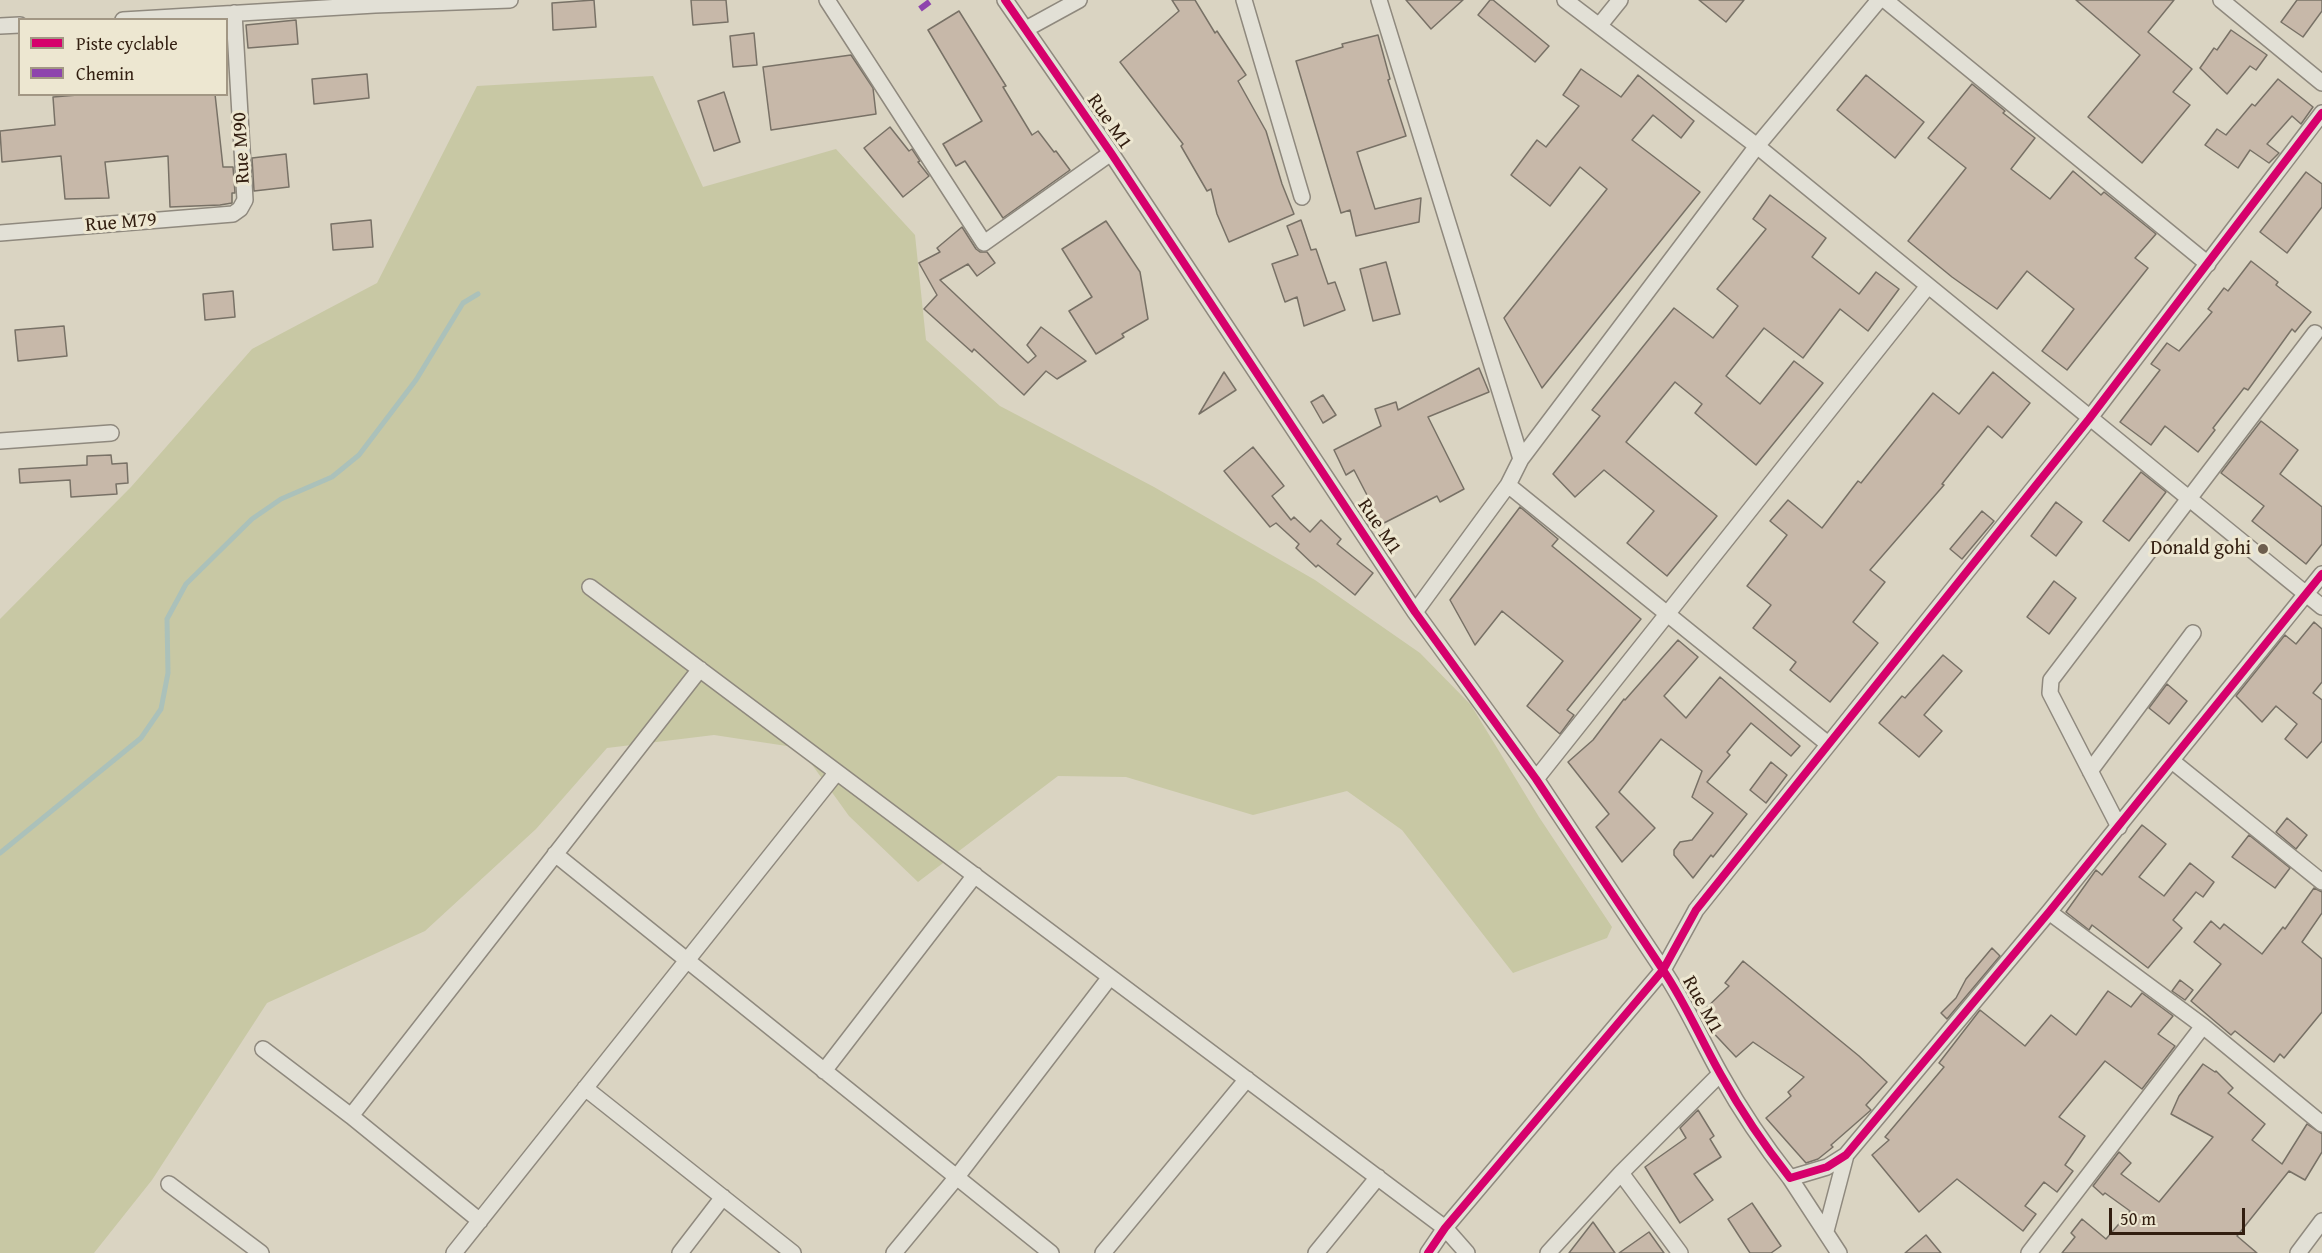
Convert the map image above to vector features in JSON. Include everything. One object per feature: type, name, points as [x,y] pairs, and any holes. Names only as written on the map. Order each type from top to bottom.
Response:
[{"type":"street","points":[[155,18],[375,2],[510,0]]},
{"type":"street","points":[[827,0],[984,243],[1111,153]]},
{"type":"street","name":"Rue M1","points":[[1005,0],[1111,153],[1415,612],[1536,779],[1682,998],[1720,1074],[1762,1144],[1790,1178],[1839,1253]]},
{"type":"street","points":[[1026,29],[1079,0]]},
{"type":"street","points":[[1244,0],[1302,197]]},
{"type":"street","points":[[1379,0],[1521,459]]},
{"type":"street","points":[[1565,0],[1757,146],[2322,607]]},
{"type":"street","points":[[1599,26],[1620,0]]},
{"type":"street","points":[[1415,612],[1508,485],[1521,459],[1757,146],[1879,0]]},
{"type":"street","points":[[1885,0],[2208,264]]},
{"type":"street","points":[[2222,0],[2322,83]]},
{"type":"street","name":"Rue M90","points":[[234,13],[245,200],[240,209]]},
{"type":"street","points":[[0,26],[18,25]]},
{"type":"street","points":[[1428,1253],[1445,1228],[1663,970],[1696,910],[2089,419],[2322,113]]},
{"type":"street","name":"Rue M79","points":[[0,232],[233,214],[240,209]]},
{"type":"street","points":[[1536,779],[1928,286]]},
{"type":"street","points":[[2119,827],[2050,693],[2051,680],[2315,333]]},
{"type":"street","points":[[0,441],[111,433]]},
{"type":"street","points":[[1508,485],[1828,744]]},
{"type":"street","points":[[1790,1178],[1827,1167],[1846,1155],[2119,827],[2322,574]]},
{"type":"street","points":[[590,587],[1378,1177],[1445,1228],[1467,1253]]},
{"type":"street","points":[[2090,771],[2193,633]]},
{"type":"street","points":[[351,1116],[700,669]]},
{"type":"street","points":[[2172,761],[2322,882]]},
{"type":"street","points":[[454,1253],[837,772]]},
{"type":"street","points":[[555,855],[1051,1253]]},
{"type":"street","points":[[824,1071],[975,875]]},
{"type":"street","points":[[2049,912],[2203,1026],[2322,1124]]},
{"type":"street","points":[[894,1253],[956,1178],[1110,976]]},
{"type":"street","points":[[2029,1253],[2203,1026]]},
{"type":"street","points":[[263,1049],[351,1116],[480,1221]]},
{"type":"street","points":[[1548,1253],[1621,1173],[1720,1074]]},
{"type":"street","points":[[1102,1253],[1247,1079]]},
{"type":"street","points":[[585,1088],[793,1253]]},
{"type":"street","points":[[1826,1231],[1846,1155]]},
{"type":"street","points":[[1621,1173],[1680,1253]]},
{"type":"street","points":[[1316,1253],[1378,1177]]},
{"type":"street","points":[[169,1184],[261,1253]]},
{"type":"street","points":[[680,1253],[723,1197]]},
{"type":"street","points":[[2298,1253],[2322,1221]]},
{"type":"green space","points":[[653,76],[703,187],[836,149],[915,235],[926,340],[1000,406],[1154,487],[1315,580],[1420,653],[1471,705],[1539,817],[1612,927],[1607,938],[1513,973],[1402,830],[1347,791],[1253,815],[1126,777],[1058,776],[918,882],[849,816],[800,748],[714,735],[607,748],[536,829],[425,931],[267,1003],[152,1180],[94,1253],[0,1253],[0,619],[131,487],[252,349],[377,283],[477,86]]},
{"type":"building","points":[[594,0],[596,27],[553,30],[552,3]]},
{"type":"building","points":[[691,0],[726,0],[728,22],[693,25]]},
{"type":"building","points":[[1172,0],[1195,0],[1215,33],[1217,31],[1246,75],[1238,81],[1266,131],[1294,214],[1229,242],[1217,214],[1211,189],[1207,191],[1181,146],[1183,144],[1120,62],[1179,11]]},
{"type":"building","points":[[1406,0],[1463,0],[1431,29]]},
{"type":"building","points":[[1490,0],[1493,0],[1549,46],[1535,62],[1478,15]]},
{"type":"building","points":[[1699,0],[1744,0],[1726,22]]},
{"type":"building","points":[[2076,0],[2174,0],[2148,32],[2192,69],[2173,92],[2190,105],[2142,163],[2088,117],[2140,55]]},
{"type":"building","points":[[2297,0],[2322,0],[2322,11],[2303,37],[2281,22]]},
{"type":"building","points":[[959,11],[1006,86],[1003,87],[1032,135],[1038,131],[1070,170],[1003,218],[965,161],[956,166],[943,144],[982,121],[928,30]]},
{"type":"building","points":[[296,20],[298,44],[248,48],[246,25]]},
{"type":"building","points":[[2231,30],[2267,55],[2256,70],[2250,66],[2227,94],[2200,68]]},
{"type":"building","points":[[754,33],[757,65],[733,67],[730,36]]},
{"type":"building","points":[[1378,35],[1390,79],[1388,80],[1406,136],[1357,152],[1375,209],[1421,198],[1419,222],[1356,236],[1350,210],[1341,213],[1296,61],[1343,47],[1342,44]]},
{"type":"building","points":[[851,55],[873,88],[876,114],[771,130],[763,67]]},
{"type":"building","points":[[1581,69],[1621,97],[1638,75],[1694,121],[1681,138],[1653,115],[1632,140],[1700,192],[1542,388],[1504,318],[1607,189],[1580,167],[1550,206],[1511,175],[1537,140],[1546,147],[1579,106],[1563,95]]},
{"type":"building","points":[[367,74],[369,98],[314,104],[312,79]]},
{"type":"building","points":[[1866,75],[1924,122],[1895,158],[1837,110]]},
{"type":"building","points":[[2278,79],[2313,107],[2301,124],[2292,116],[2267,144],[2279,153],[2269,163],[2250,150],[2238,168],[2205,145],[2217,129],[2226,135],[2252,104],[2255,106]]},
{"type":"building","points":[[1972,84],[2005,111],[2003,113],[2035,138],[2011,169],[2050,199],[2073,171],[2101,195],[2104,192],[2156,234],[2135,258],[2148,268],[2067,370],[2042,351],[2074,309],[2027,271],[1997,309],[1952,277],[1908,241],[1966,168],[1928,138]]},
{"type":"building","points":[[724,92],[740,142],[714,151],[698,101]]},
{"type":"building","points":[[215,96],[223,167],[233,167],[235,193],[232,193],[232,203],[170,207],[168,156],[105,162],[109,198],[65,199],[61,156],[2,162],[0,131],[55,125],[53,97]]},
{"type":"building","points":[[890,127],[909,151],[912,149],[920,161],[918,162],[929,176],[903,197],[864,148]]},
{"type":"building","points":[[286,154],[289,187],[254,191],[252,158]]},
{"type":"building","points":[[2306,172],[2322,184],[2322,207],[2287,253],[2260,232]]},
{"type":"building","points":[[1770,195],[1826,238],[1812,257],[1859,294],[1876,272],[1899,289],[1868,331],[1840,309],[1803,358],[1764,328],[1726,376],[1760,404],[1794,361],[1823,383],[1756,465],[1695,413],[1702,404],[1675,382],[1626,442],[1717,516],[1667,576],[1627,543],[1654,511],[1604,470],[1575,497],[1553,474],[1600,416],[1592,410],[1674,308],[1713,338],[1738,306],[1717,289],[1766,229],[1753,219]]},
{"type":"building","points":[[371,220],[373,247],[333,250],[331,224]]},
{"type":"building","points":[[1301,220],[1311,250],[1316,249],[1328,284],[1335,282],[1345,310],[1304,326],[1297,297],[1285,302],[1272,264],[1298,255],[1287,226]]},
{"type":"building","points":[[1106,221],[1140,272],[1148,319],[1122,334],[1124,337],[1096,354],[1069,311],[1092,297],[1062,249]]},
{"type":"building","points":[[962,227],[976,249],[980,252],[987,252],[995,263],[977,276],[968,264],[940,280],[1028,363],[1036,356],[1027,345],[1041,327],[1086,361],[1057,379],[1046,371],[1024,395],[974,349],[972,352],[924,309],[937,295],[919,263],[940,252],[937,248]]},
{"type":"building","points":[[2251,261],[2278,282],[2276,285],[2311,312],[2295,332],[2292,329],[2248,390],[2244,388],[2213,428],[2215,430],[2198,452],[2165,426],[2151,445],[2120,422],[2160,370],[2151,364],[2167,343],[2179,351],[2212,312],[2208,309],[2224,288],[2228,291]]},
{"type":"building","points":[[1386,262],[1400,314],[1373,321],[1360,269]]},
{"type":"building","points":[[233,291],[235,317],[205,320],[203,294]]},
{"type":"building","points":[[64,326],[67,356],[18,361],[15,330]]},
{"type":"building","points":[[1479,368],[1489,392],[1428,417],[1464,489],[1440,502],[1437,496],[1382,524],[1354,470],[1346,475],[1334,450],[1381,426],[1375,409],[1396,402],[1398,410]]},
{"type":"building","points":[[1224,372],[1236,390],[1199,414]]},
{"type":"building","points":[[1993,372],[2030,403],[2002,438],[1988,426],[1942,484],[1944,485],[1870,570],[1885,582],[1853,622],[1878,643],[1830,702],[1790,670],[1796,662],[1753,628],[1771,605],[1747,586],[1787,535],[1770,521],[1788,500],[1822,528],[1858,481],[1861,483],[1933,393],[1959,414]]},
{"type":"building","points":[[1323,395],[1336,415],[1323,423],[1311,402]]},
{"type":"building","points":[[2261,421],[2298,450],[2280,474],[2322,507],[2322,544],[2306,564],[2252,521],[2264,506],[2221,473]]},
{"type":"building","points":[[1253,447],[1284,486],[1272,496],[1291,520],[1294,517],[1310,532],[1321,520],[1341,539],[1337,544],[1373,573],[1355,595],[1318,565],[1316,567],[1296,548],[1299,544],[1276,523],[1270,527],[1224,471]]},
{"type":"building","points":[[111,455],[112,464],[127,463],[128,483],[116,484],[117,494],[71,497],[70,480],[20,483],[19,469],[87,465],[87,456]]},
{"type":"building","points":[[2141,472],[2166,492],[2129,541],[2103,521]]},
{"type":"building","points":[[2056,502],[2082,522],[2056,556],[2031,536]]},
{"type":"building","points":[[1520,507],[1558,539],[1552,546],[1641,619],[1567,710],[1574,715],[1560,734],[1527,706],[1563,661],[1502,611],[1475,645],[1450,600]]},
{"type":"building","points":[[1982,511],[1994,521],[1962,559],[1950,549]]},
{"type":"building","points":[[2054,581],[2076,598],[2049,634],[2027,617]]},
{"type":"building","points":[[2314,622],[2322,629],[2322,682],[2313,693],[2322,700],[2322,741],[2307,758],[2285,739],[2297,724],[2276,706],[2262,722],[2236,696],[2285,635],[2296,644]]},
{"type":"building","points":[[1678,640],[1698,657],[1664,696],[1686,718],[1720,677],[1800,746],[1791,756],[1751,723],[1727,752],[1730,755],[1707,782],[1747,814],[1693,878],[1674,855],[1674,850],[1680,842],[1692,840],[1713,813],[1692,797],[1702,771],[1661,739],[1619,792],[1655,828],[1622,862],[1596,827],[1609,814],[1568,762],[1593,740],[1624,699]]},
{"type":"building","points":[[1943,655],[1962,671],[1924,715],[1942,731],[1919,757],[1879,723]]},
{"type":"building","points":[[2167,684],[2187,701],[2169,724],[2149,708]]},
{"type":"building","points":[[1771,762],[1787,775],[1766,803],[1750,790]]},
{"type":"building","points":[[2287,818],[2307,835],[2296,849],[2276,832]]},
{"type":"building","points":[[2142,825],[2166,844],[2139,877],[2164,896],[2190,863],[2214,882],[2203,897],[2196,892],[2173,920],[2182,928],[2148,968],[2092,925],[2089,930],[2066,912],[2096,870],[2102,875]]},
{"type":"building","points":[[2249,835],[2290,868],[2275,888],[2232,857]]},
{"type":"building","points":[[2314,888],[2322,892],[2322,913],[2302,942],[2322,959],[2322,1012],[2284,1058],[2280,1054],[2274,1062],[2235,1031],[2231,1035],[2191,1001],[2221,964],[2194,942],[2211,921],[2220,929],[2224,924],[2262,954],[2283,927],[2285,929]]},
{"type":"building","points":[[1992,948],[2000,956],[1947,1019],[1941,1013],[1956,998],[1966,979]]},
{"type":"building","points":[[1743,961],[1859,1056],[1887,1082],[1866,1105],[1871,1110],[1818,1159],[1806,1163],[1766,1118],[1791,1096],[1788,1092],[1804,1077],[1753,1042],[1736,1057],[1705,1024],[1700,1014],[1729,986],[1725,983]]},
{"type":"building","points":[[2180,980],[2193,990],[2185,1000],[2172,991]]},
{"type":"building","points":[[2108,991],[2131,1007],[2142,993],[2173,1016],[2158,1034],[2175,1046],[2142,1089],[2105,1061],[2059,1117],[2085,1136],[2065,1165],[2073,1171],[2057,1192],[2044,1182],[2025,1206],[2036,1214],[2023,1231],[1957,1179],[1919,1212],[1872,1155],[1889,1140],[1885,1137],[1944,1067],[1939,1063],[1980,1010],[2025,1046],[2051,1015],[2076,1035]]},
{"type":"building","points":[[2203,1064],[2216,1071],[2233,1088],[2228,1093],[2265,1124],[2252,1140],[2282,1164],[2307,1124],[2322,1134],[2322,1152],[2305,1180],[2289,1171],[2237,1236],[2257,1253],[2062,1253],[2075,1237],[2071,1233],[2082,1219],[2106,1239],[2130,1211],[2105,1193],[2103,1195],[2093,1186],[2119,1152],[2131,1163],[2121,1174],[2159,1202],[2213,1137],[2171,1114],[2179,1096]]},
{"type":"building","points":[[1698,1110],[1714,1136],[1710,1139],[1721,1157],[1694,1174],[1713,1200],[1680,1223],[1645,1167],[1686,1138],[1680,1128]]},
{"type":"building","points":[[1752,1203],[1781,1246],[1771,1253],[1750,1253],[1728,1219]]},
{"type":"building","points":[[1593,1222],[1615,1253],[1569,1253]]},
{"type":"building","points":[[1649,1232],[1664,1253],[1619,1253]]},
{"type":"building","points":[[1926,1235],[1941,1253],[1905,1253]]},
{"type":"waterway","points":[[0,853],[141,738],[161,709],[168,673],[167,619],[186,584],[252,519],[281,499],[332,477],[359,455],[416,380],[463,303],[478,294]]},
{"type":"marked path","points":[[920,9],[932,0]]},
{"type":"cycle path","points":[[1005,0],[1111,153],[1415,612],[1536,779],[1671,983],[1737,1102],[1790,1178],[1827,1167],[1846,1155],[2049,912],[2322,574]]},
{"type":"cycle path","points":[[1428,1253],[1445,1228],[1663,970],[1696,910],[2089,419],[2322,113]]},
{"type":"place","name":"Donald gohi","points":[[2263,549]]}]
